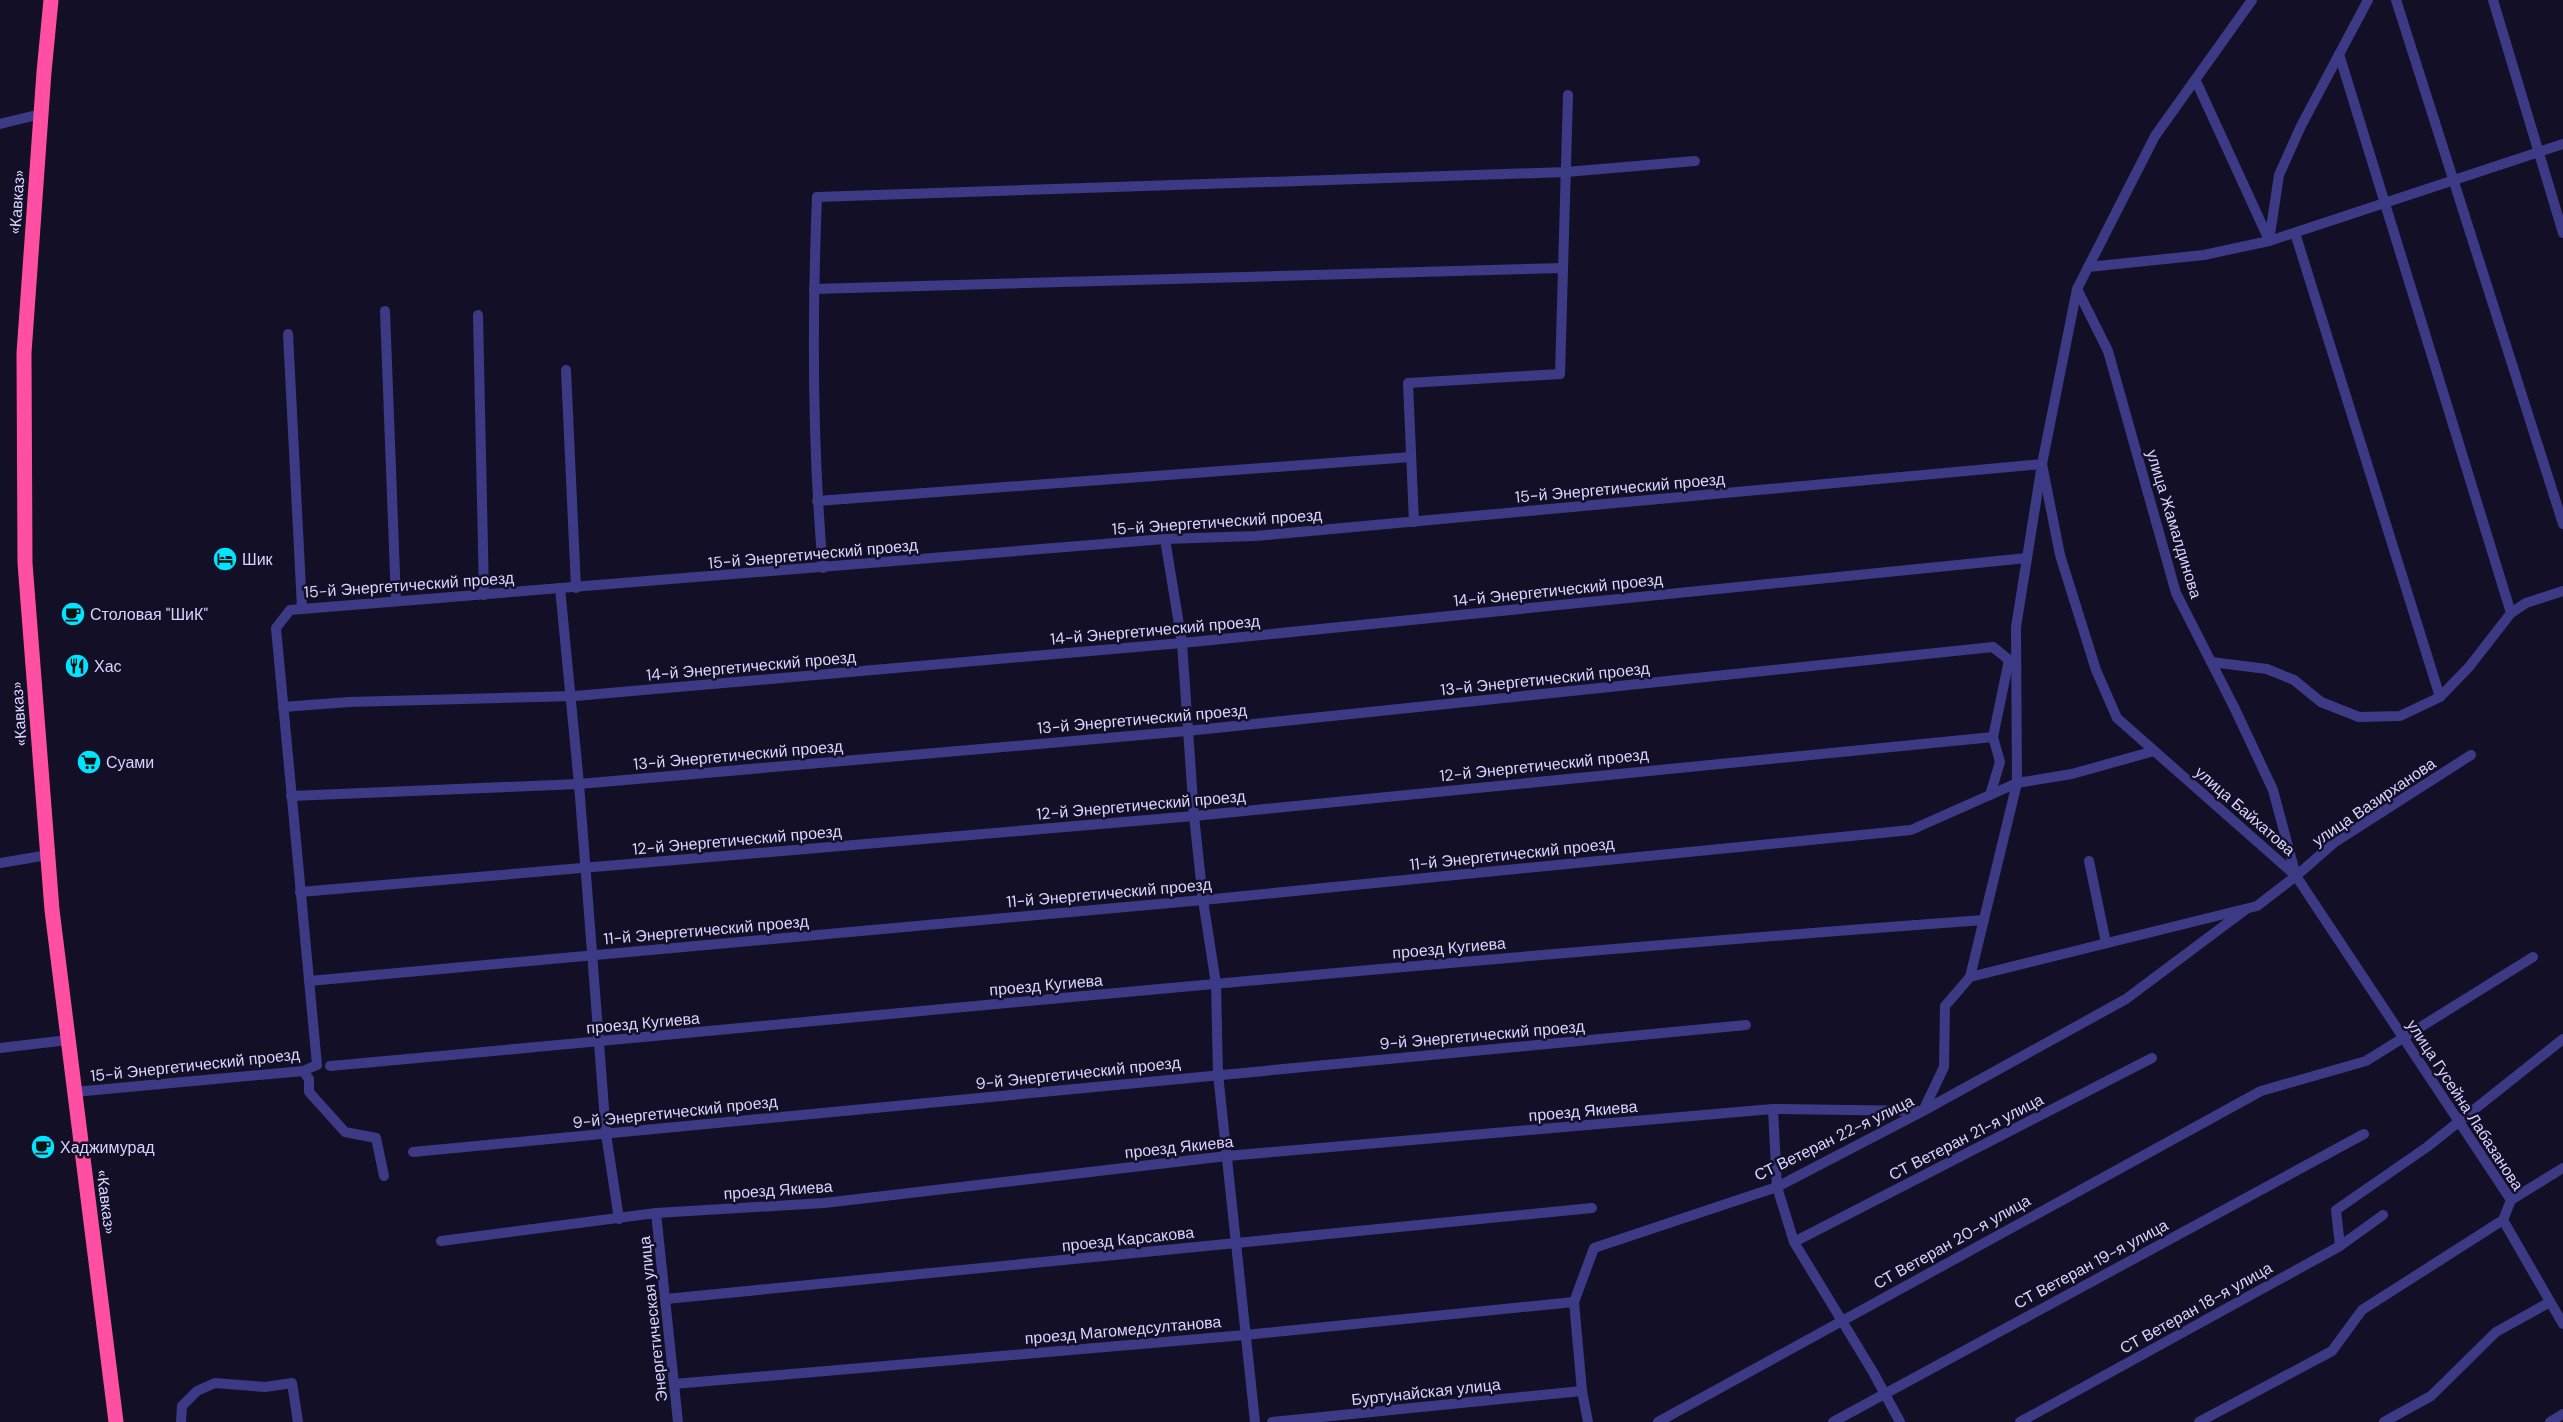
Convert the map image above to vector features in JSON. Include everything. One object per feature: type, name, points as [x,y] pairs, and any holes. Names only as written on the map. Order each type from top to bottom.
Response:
[{"type":"highway","name":"«Кавказ»","points":[[51,0],[24,353],[25,563],[48,855],[74,1092],[116,1422]]},
{"type":"street","points":[[1990,795],[2000,762],[1988,737],[2009,660],[2016,626],[2042,464],[2077,289],[2155,136],[2252,0]]},
{"type":"street","points":[[2269,241],[2279,174],[2301,126],[2368,0]]},
{"type":"street","points":[[2396,0],[2563,524]]},
{"type":"street","points":[[2492,0],[2563,233]]},
{"type":"street","points":[[2340,54],[2511,613]]},
{"type":"street","points":[[2196,81],[2269,241]]},
{"type":"street","points":[[1414,522],[1408,383],[1560,374],[1568,95]]},
{"type":"street","points":[[0,124],[41,114]]},
{"type":"street","points":[[2088,267],[2204,255],[2269,241],[2563,144]]},
{"type":"street","points":[[823,568],[817,501],[814,289],[817,197],[1566,172],[1695,161]]},
{"type":"street","points":[[2295,232],[2440,697]]},
{"type":"street","points":[[814,289],[1563,268]]},
{"type":"street","name":"улица Жамалдинова","points":[[2077,289],[2108,351],[2176,593],[2272,790],[2296,876]]},
{"type":"street","points":[[386,311],[396,601]]},
{"type":"street","points":[[478,315],[484,595]]},
{"type":"street","points":[[288,334],[302,608]]},
{"type":"street","points":[[566,370],[576,588]]},
{"type":"street","points":[[817,501],[1411,457]]},
{"type":"street","name":"15-й Энергетический проезд","points":[[74,1092],[303,1071],[317,1065],[276,628],[290,610],[1165,539],[1255,536],[2042,464]]},
{"type":"street","name":"улица Байхатова","points":[[1970,977],[2257,906],[2296,876],[2117,718],[2096,670],[2060,555],[2042,464]]},
{"type":"street","points":[[1165,539],[1182,643],[1194,816],[1203,900],[1216,984],[1218,1074],[1255,1422]]},
{"type":"street","name":"14-й Энергетический проезд","points":[[283,707],[349,702],[570,697],[1182,643],[2027,558]]},
{"type":"street","points":[[560,588],[579,784],[606,1134],[619,1218]]},
{"type":"street","points":[[2211,662],[2267,669],[2294,680],[2321,702],[2359,717],[2400,716],[2440,697],[2469,667],[2511,613],[2526,602],[2563,591]]},
{"type":"street","points":[[1923,1111],[1944,1067],[1945,1006],[1970,977],[2017,783],[2016,626]]},
{"type":"street","name":"13-й Энергетический проезд","points":[[291,796],[579,784],[1187,731],[1993,647],[2009,660]]},
{"type":"street","name":"12-й Энергетический проезд","points":[[300,892],[1194,816],[1988,737]]},
{"type":"street","name":"11-й Энергетический проезд","points":[[309,981],[1203,900],[1911,830],[2017,783],[2072,774],[2154,751]]},
{"type":"street","name":"улица Вазирханова","points":[[2296,876],[2335,842],[2471,755]]},
{"type":"street","points":[[0,863],[48,855]]},
{"type":"street","points":[[2089,861],[2106,943]]},
{"type":"street","name":"улица Гусейна Лабазанова","points":[[2296,876],[2460,1120],[2511,1200],[2503,1220]]},
{"type":"street","name":"СТ Ветеран 22-я улица","points":[[1574,1302],[1594,1248],[1777,1186],[1923,1111],[2126,999],[2248,908]]},
{"type":"street","name":"проезд Кугиева","points":[[330,1066],[1216,984],[1765,936],[1984,920]]},
{"type":"street","name":"СТ Ветеран 20-я улица","points":[[1658,1422],[2261,1091],[2366,1061],[2533,957]]},
{"type":"street","name":"9-й Энергетический проезд","points":[[414,1152],[1746,1025]]},
{"type":"street","points":[[2340,1246],[2336,1210],[2460,1120],[2563,1039]]},
{"type":"street","points":[[0,1048],[68,1040]]},
{"type":"street","name":"СТ Ветеран 21-я улица","points":[[1794,1242],[2152,1058]]},
{"type":"street","points":[[303,1071],[309,1079],[309,1092],[345,1132],[376,1138],[384,1176]]},
{"type":"street","points":[[1773,1109],[1777,1186],[1794,1242],[1900,1422]]},
{"type":"street","name":"проезд Якиева","points":[[441,1241],[656,1213],[824,1203],[1227,1156],[1773,1109],[1923,1111]]},
{"type":"street","name":"СТ Ветеран 19-я улица","points":[[1833,1422],[2364,1134]]},
{"type":"street","points":[[2511,1200],[2563,1168]]},
{"type":"street","name":"проезд Карсакова","points":[[666,1299],[1592,1208]]},
{"type":"street","name":"Энергетическая улица","points":[[656,1213],[678,1422]]},
{"type":"street","name":"СТ Ветеран 18-я улица","points":[[2020,1422],[2340,1246],[2383,1215]]},
{"type":"street","points":[[2199,1422],[2332,1351],[2362,1310],[2503,1220],[2563,1324]]},
{"type":"street","points":[[1574,1302],[1582,1391],[1588,1422]]},
{"type":"street","name":"проезд Магомедсултанова","points":[[674,1384],[1245,1335],[1574,1302]]},
{"type":"street","points":[[2384,1422],[2431,1396],[2496,1332],[2550,1302]]},
{"type":"street","points":[[181,1422],[182,1406],[197,1392],[215,1383],[264,1387],[292,1383],[298,1422]]},
{"type":"street","name":"Буртунайская улица","points":[[1272,1422],[1582,1391]]},
{"type":"street","points":[[2550,1422],[2563,1414]]},
{"type":"place","name":"Шик","points":[[225,559]]},
{"type":"place","name":"Столовая \"ШиК\"","points":[[73,614]]},
{"type":"place","name":"Хас","points":[[77,666]]},
{"type":"place","name":"Суами","points":[[89,762]]},
{"type":"place","name":"Хаджимурад","points":[[43,1147]]}]
